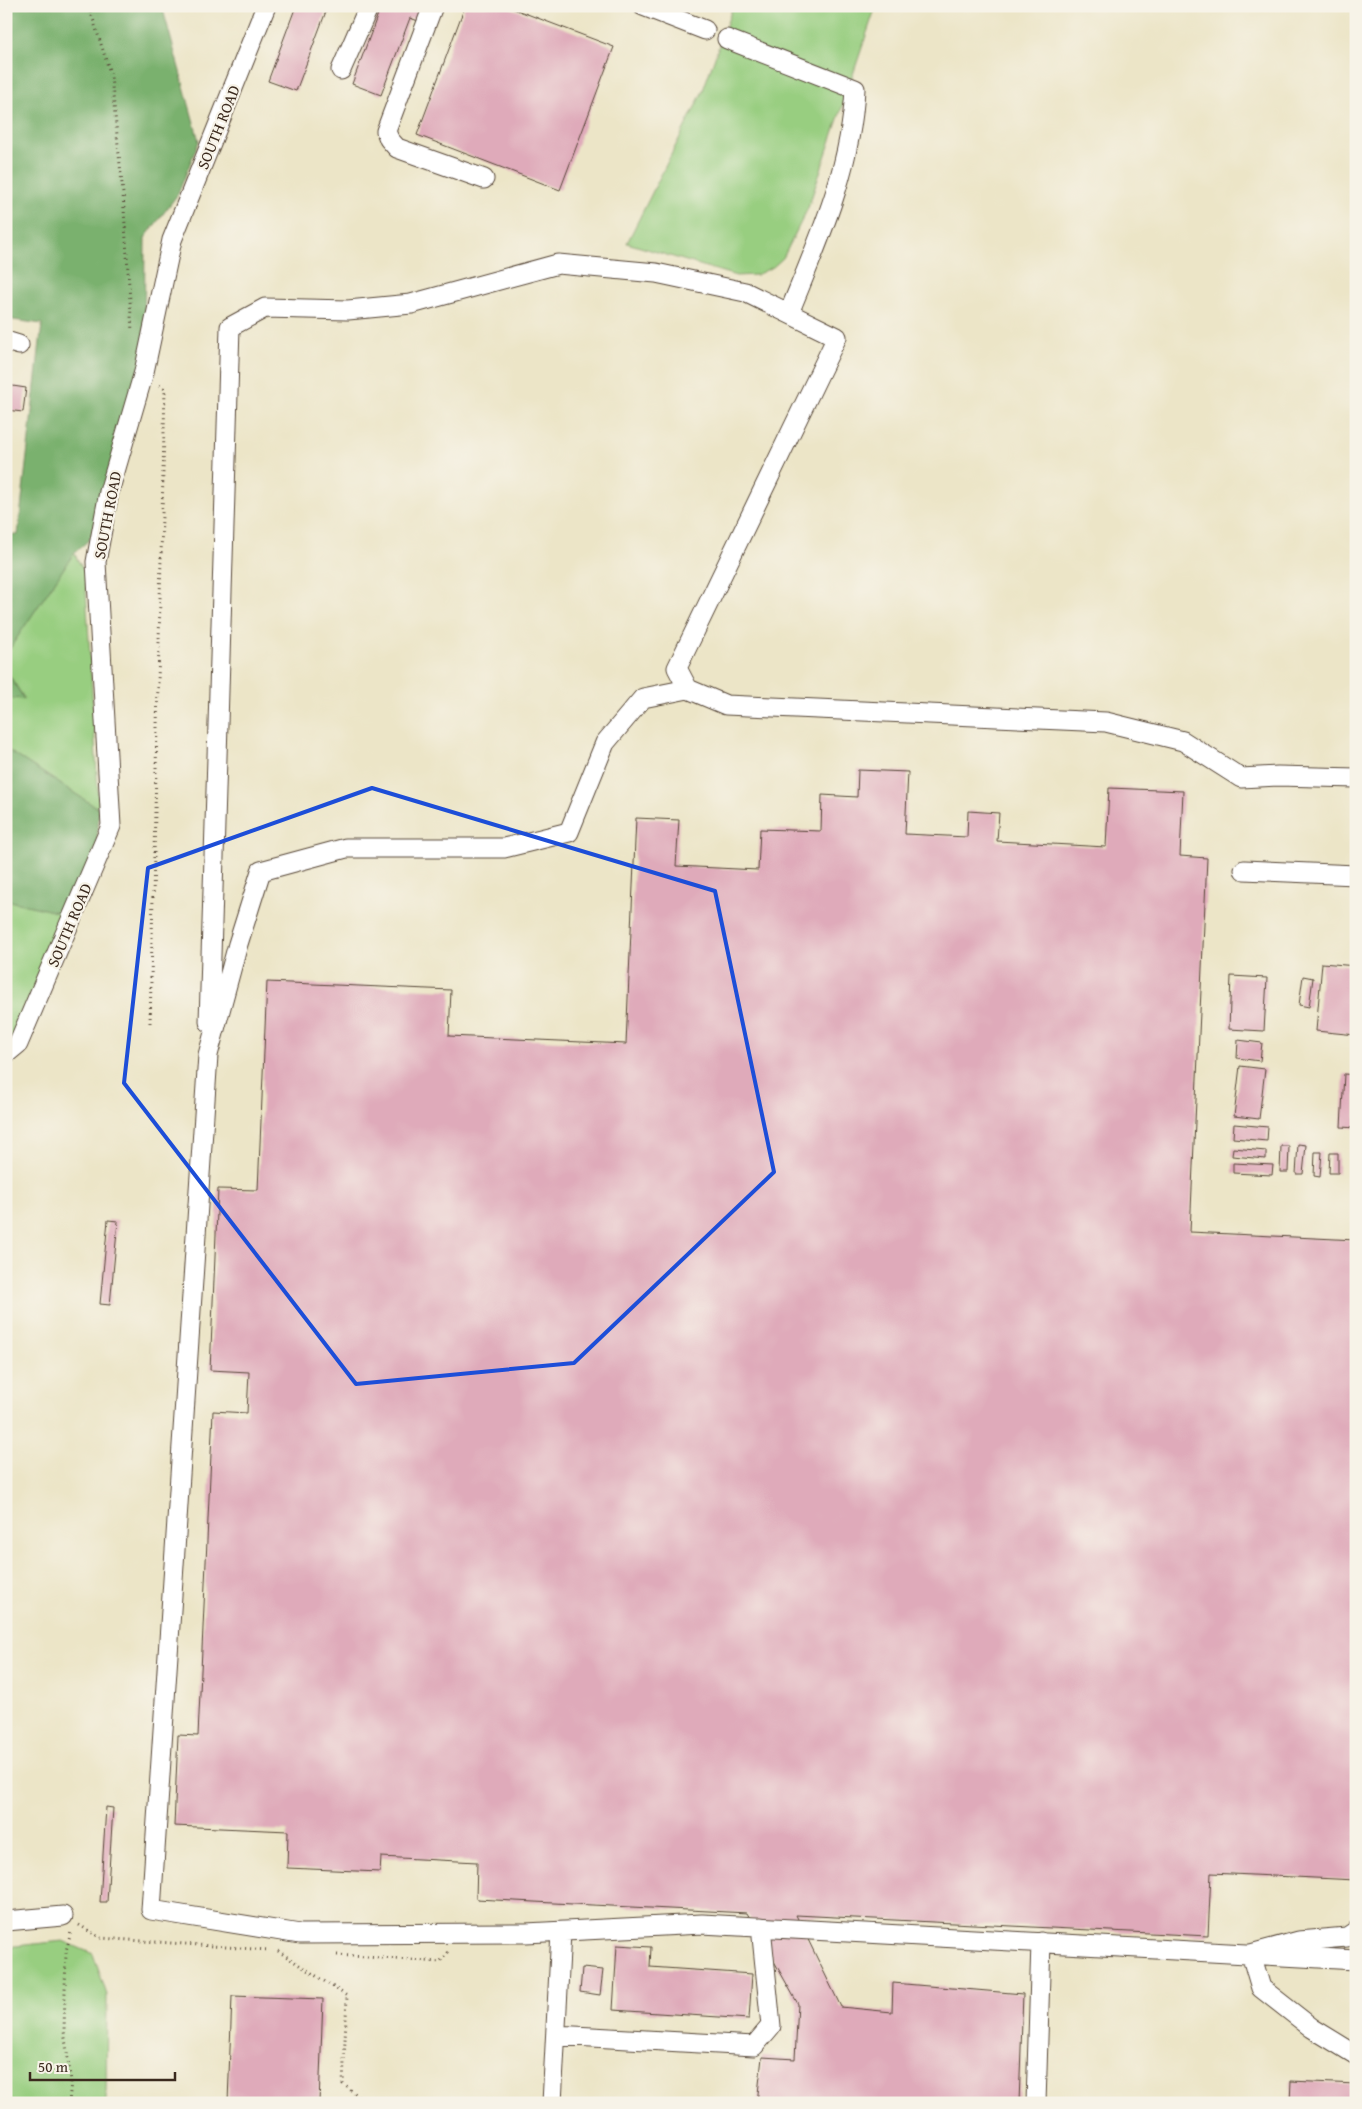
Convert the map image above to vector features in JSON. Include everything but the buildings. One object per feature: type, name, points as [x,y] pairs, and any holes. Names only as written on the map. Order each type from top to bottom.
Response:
[{"type":"street","name":"SOUTH ROAD","points":[[6,1054],[18,1044],[111,826],[96,562],[109,492],[144,372],[172,240],[266,6]]},
{"type":"street","points":[[341,70],[369,6]]},
{"type":"street","points":[[433,6],[386,131],[389,139],[398,148],[484,179]]},
{"type":"street","points":[[643,6],[705,30]]},
{"type":"street","points":[[727,39],[855,89],[854,108],[842,174],[824,226],[789,313]]},
{"type":"street","points":[[688,689],[677,668],[837,337],[745,292],[656,273],[558,264],[411,304],[348,310],[265,308],[230,327],[208,1055],[151,1910],[300,1934],[526,1934],[702,1924],[1356,1960]]},
{"type":"street","points":[[208,1055],[238,944],[261,871],[346,848],[504,848],[569,832],[605,743],[643,698],[688,689],[726,705],[1106,722],[1183,741],[1241,778],[1278,776],[1356,778]]},
{"type":"street","points":[[1244,870],[1356,876]]},
{"type":"street","points":[[6,1921],[67,1924]]},
{"type":"street","points":[[556,2035],[754,2046],[771,2026],[761,1927]]},
{"type":"street","points":[[1251,1954],[1299,1941],[1347,1937],[1356,1931]]},
{"type":"street","points":[[552,2103],[561,1932]]},
{"type":"street","points":[[1036,2103],[1042,1942]]},
{"type":"street","points":[[1251,1954],[1261,1988],[1312,2028],[1356,2055]]},
{"type":"path","points":[[89,6],[111,76],[123,194],[132,338]]},
{"type":"path","points":[[144,372],[165,389],[160,688],[150,1024]]},
{"type":"path","points":[[67,1924],[64,2020],[71,2080],[68,2103]]},
{"type":"path","points":[[278,1950],[347,1996],[343,2084],[366,2103]]},
{"type":"highlighted area","points":[[372,788],[715,891],[774,1172],[574,1363],[356,1384],[124,1083],[148,868]]},
{"type":"green space","points":[[6,6],[162,6],[199,141],[178,194],[145,238],[144,372],[90,539],[74,553],[6,654],[6,533],[18,535],[42,324],[6,319]]},
{"type":"green space","points":[[733,6],[876,6],[808,208],[783,258],[773,267],[756,275],[736,276],[627,243],[702,93]]},
{"type":"green space","points":[[74,553],[85,573],[99,809],[6,749],[6,698],[24,698],[6,670],[6,654]]},
{"type":"green space","points":[[6,670],[24,699],[6,698]]},
{"type":"green space","points":[[6,749],[99,809],[97,846],[65,914],[6,900]]},
{"type":"green space","points":[[6,900],[65,914],[6,1054]]},
{"type":"green space","points":[[63,1941],[93,1954],[107,1995],[106,2103],[6,2103],[6,1947]]}]
